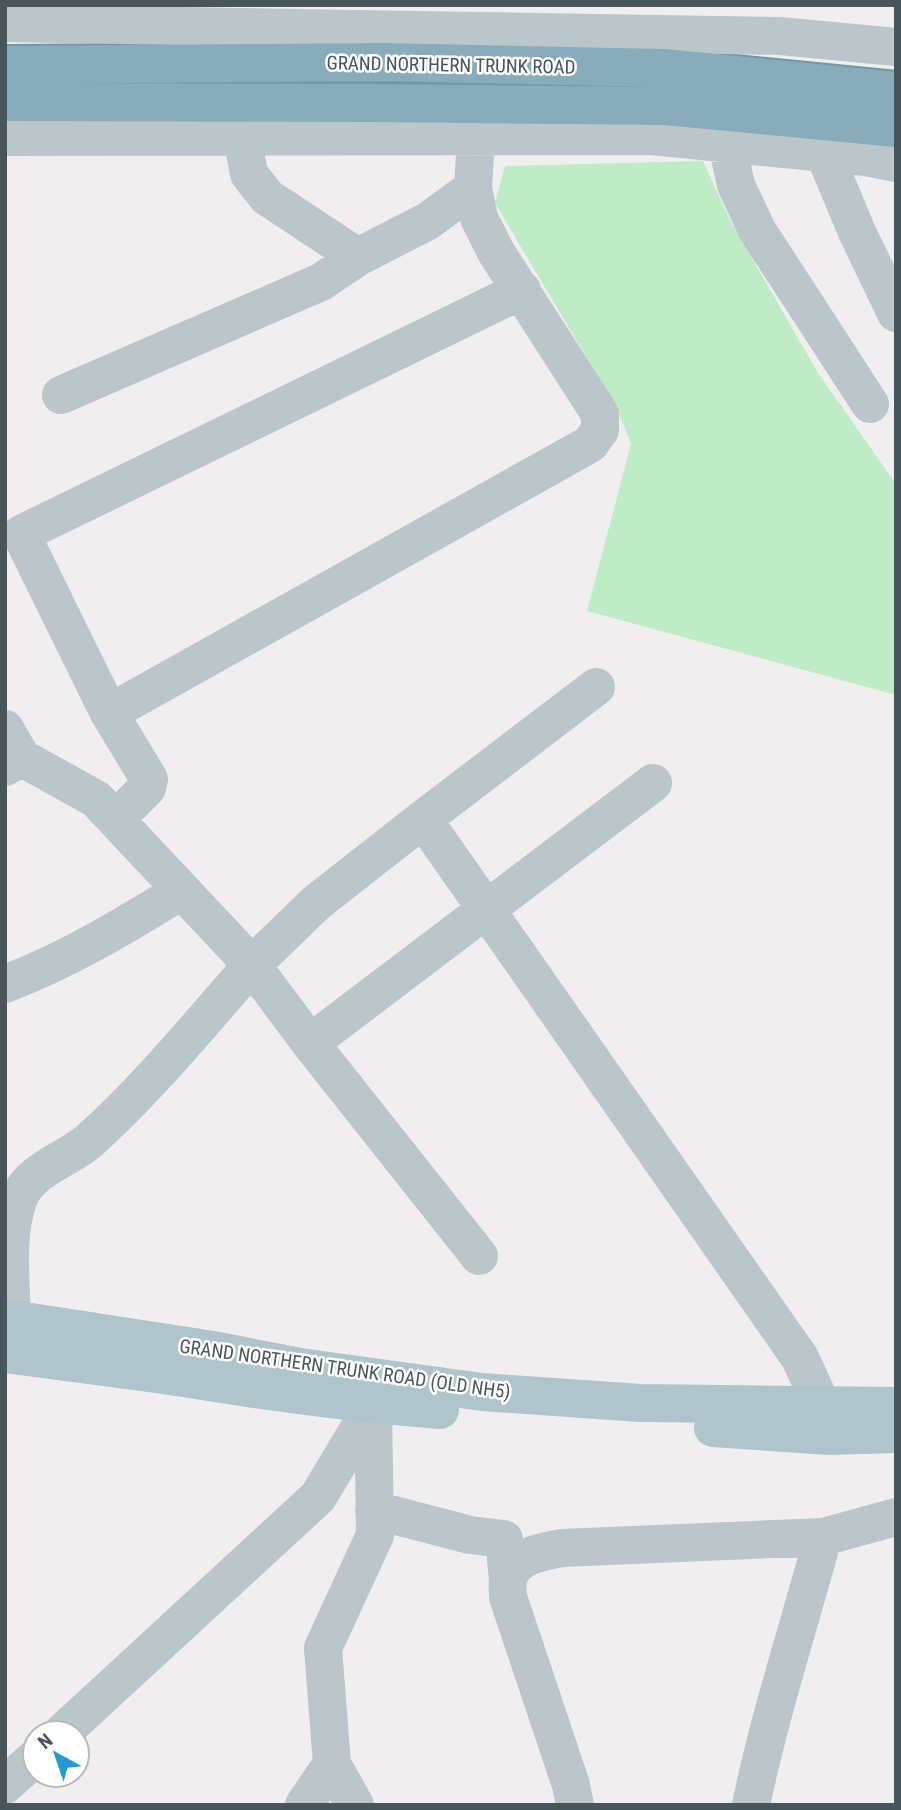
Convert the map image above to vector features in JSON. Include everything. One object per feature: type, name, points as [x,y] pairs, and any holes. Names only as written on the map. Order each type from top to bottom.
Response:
[{"type":"highway","name":"GRAND NORTHERN TRUNK ROAD","points":[[5,65],[385,62],[664,68],[896,91]]},
{"type":"highway","name":"GRAND NORTHERN TRUNK ROAD","points":[[5,102],[665,106],[896,128]]},
{"type":"main road","name":"GRAND NORTHERN TRUNK ROAD (OLD NH5)","points":[[8,1330],[195,1380],[274,1394],[373,1391],[826,1421],[896,1434]]},
{"type":"main road","name":"GRAND NORTHERN TRUNK ROAD (OLD NH5)","points":[[826,1421],[896,1406]]},
{"type":"street","points":[[5,23],[158,16],[780,36],[896,47]]},
{"type":"street","points":[[5,137],[651,136],[896,163]]},
{"type":"street","points":[[242,137],[249,174],[267,197],[358,257]]},
{"type":"street","points":[[109,713],[590,443],[600,430],[600,414],[496,252],[479,218],[473,188],[476,137]]},
{"type":"street","points":[[727,144],[736,185],[757,230],[870,404]]},
{"type":"street","points":[[824,153],[857,232],[896,313]]},
{"type":"street","points":[[61,396],[321,282],[358,257],[428,221],[473,188]]},
{"type":"street","points":[[116,819],[147,788],[149,779],[109,713],[22,534],[522,290]]},
{"type":"street","points":[[8,1330],[10,1237],[20,1195],[36,1175],[87,1143],[152,1078],[252,965],[316,904],[596,687]]},
{"type":"street","points":[[11,751],[96,799],[252,965],[310,1043],[479,1256]]},
{"type":"street","points":[[310,1043],[653,783]]},
{"type":"street","points":[[423,819],[800,1358],[826,1421]]},
{"type":"street","points":[[5,984],[38,972],[105,938],[181,891]]},
{"type":"street","points":[[355,1805],[332,1764],[323,1648],[374,1535],[373,1391]]},
{"type":"street","points":[[77,1719],[318,1497],[373,1391]]},
{"type":"street","points":[[374,1510],[470,1535],[503,1539],[508,1597],[571,1784],[575,1805]]},
{"type":"street","points":[[508,1579],[520,1562],[534,1554],[562,1548],[823,1537],[896,1517]]},
{"type":"street","points":[[751,1805],[764,1740],[823,1537]]},
{"type":"street","points":[[303,1805],[332,1764]]},
{"type":"street","points":[[5,1785],[21,1771]]},
{"type":"green space","points":[[703,161],[729,218],[818,373],[896,484],[896,695],[587,611],[631,444],[617,409],[495,203],[505,166]]}]
